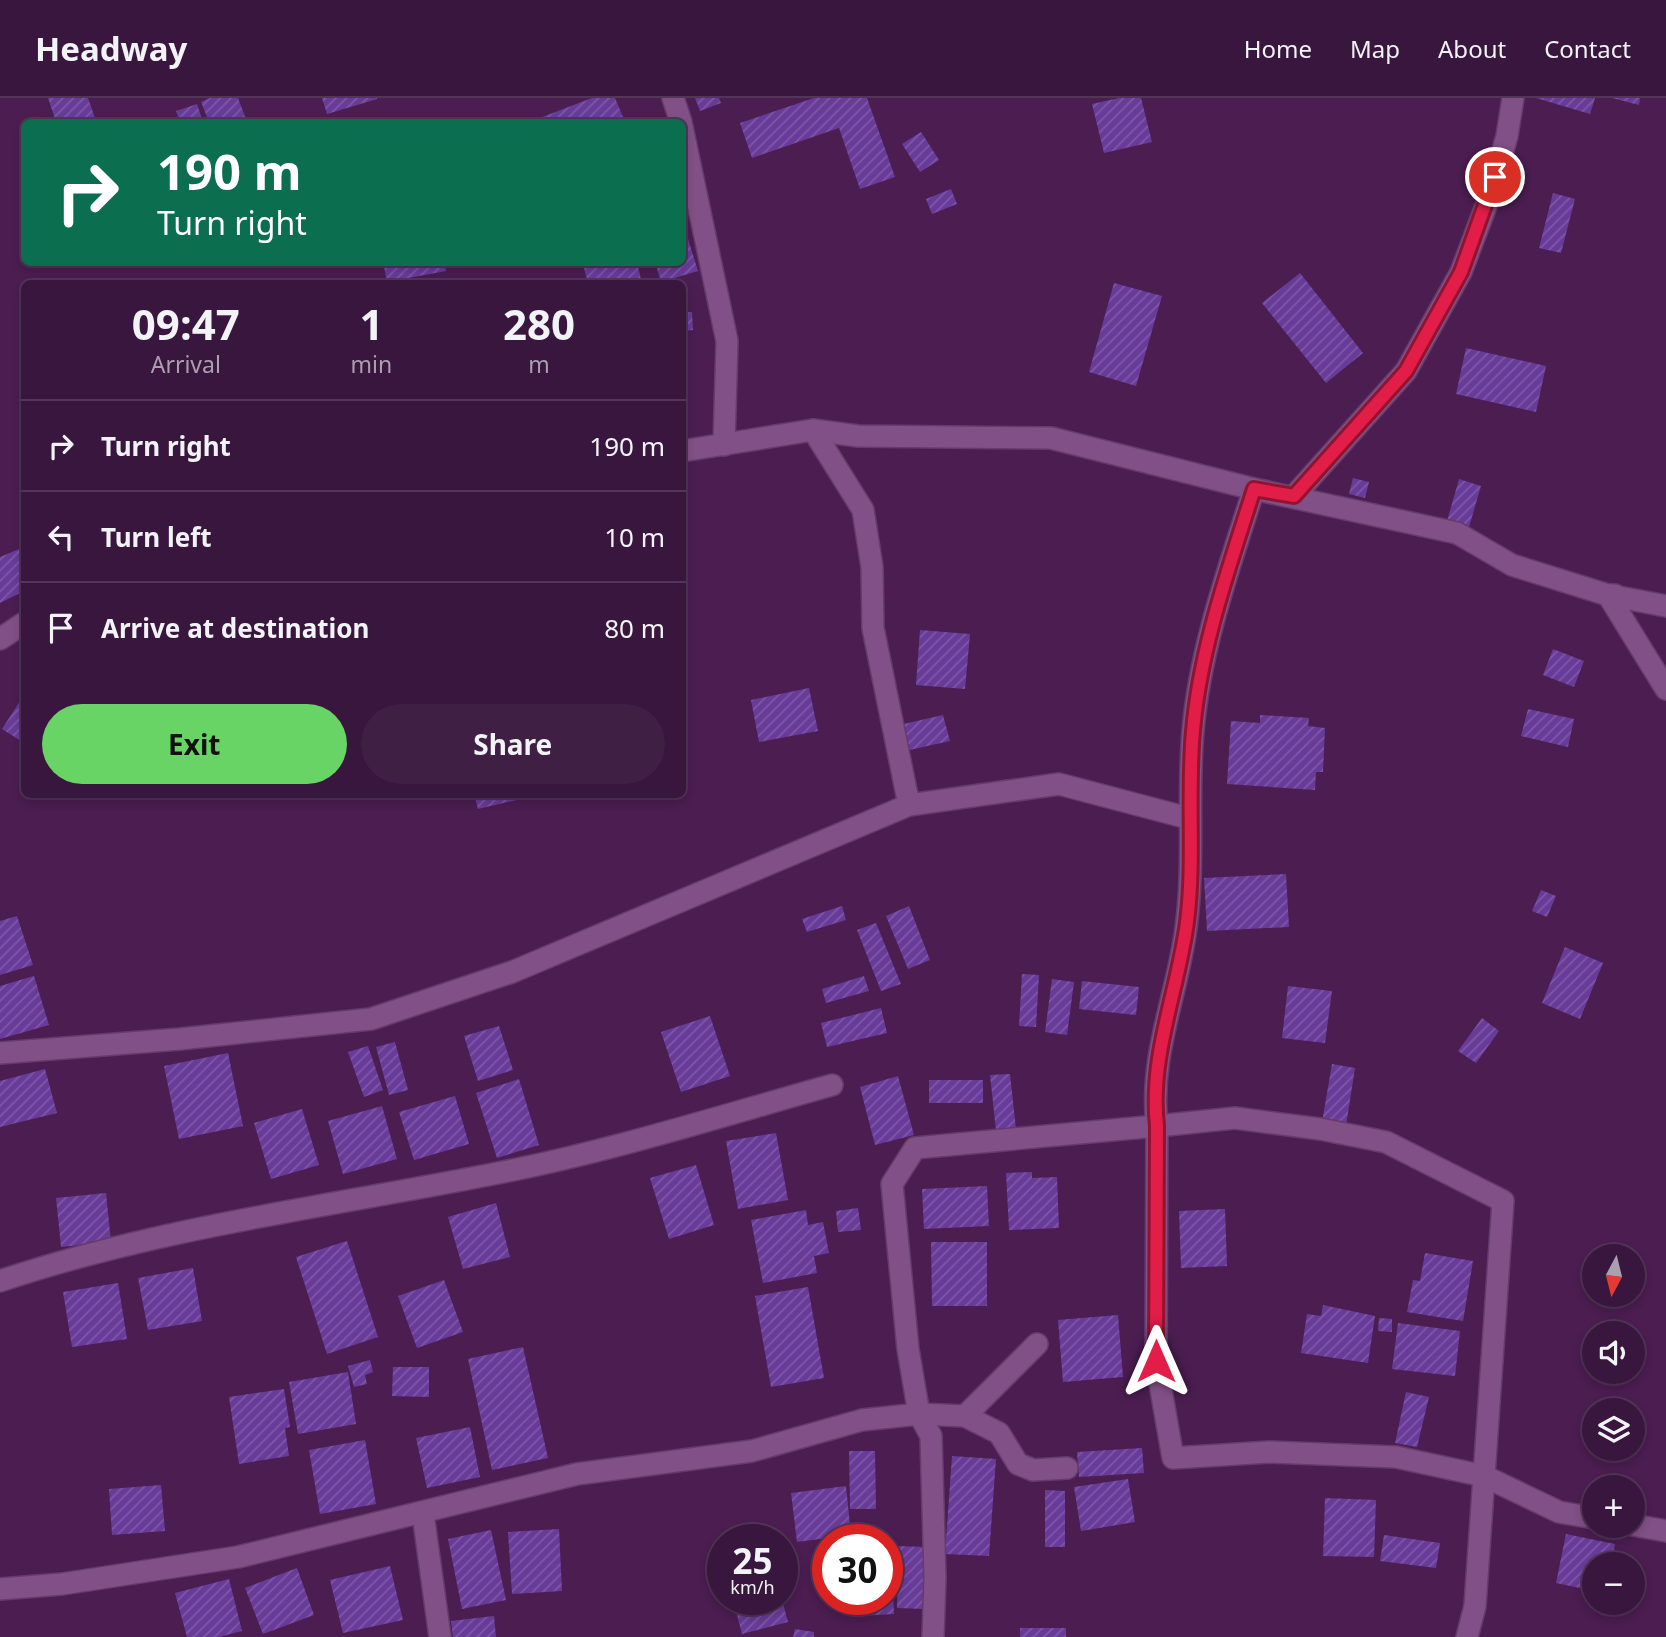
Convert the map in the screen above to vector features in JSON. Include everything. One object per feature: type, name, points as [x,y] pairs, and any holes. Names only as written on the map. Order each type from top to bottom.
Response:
[{"type":"street","points":[[673,98],[680,119]]},
{"type":"street","points":[[1294,496],[1406,371],[1461,272],[1489,198],[1507,136],[1513,98]]},
{"type":"street","points":[[686,144],[727,341],[724,445]]},
{"type":"street","points":[[813,429],[863,510],[872,567],[873,628],[909,805]]},
{"type":"street","points":[[686,450],[813,429],[858,436],[1051,438],[1254,489],[1457,533],[1512,565],[1608,595],[1666,606]]},
{"type":"street","points":[[1254,489],[1212,621],[1193,729],[1188,817],[1192,879],[1182,964],[1162,1037],[1153,1092],[1157,1126],[1156,1361],[1173,1458],[1269,1452],[1395,1457],[1484,1476],[1559,1512],[1582,1516]]},
{"type":"street","points":[[1608,595],[1666,592]]},
{"type":"street","points":[[1608,595],[1666,689]]},
{"type":"street","points":[[0,639],[21,625]]},
{"type":"street","points":[[0,1053],[180,1039],[370,1019],[512,972],[909,805],[1059,783],[1188,817]]},
{"type":"street","points":[[0,1282],[77,1255],[502,1172],[591,1152],[832,1085]]},
{"type":"street","points":[[933,1637],[933,1462],[930,1436],[919,1414],[908,1349],[892,1184],[915,1148],[1235,1118],[1320,1129],[1386,1142],[1503,1201],[1475,1606],[1467,1637]]},
{"type":"street","points":[[965,1416],[1037,1344]]},
{"type":"street","points":[[0,1589],[62,1584],[238,1557],[423,1514],[577,1474],[752,1451],[862,1420],[919,1414],[965,1416],[999,1433],[1018,1464],[1033,1471],[1067,1468]]},
{"type":"street","points":[[423,1514],[440,1637]]},
{"type":"street","points":[[1645,1527],[1666,1531]]},
{"type":"building","points":[[48,98],[88,98],[95,119],[55,119]]},
{"type":"building","points":[[210,98],[238,98],[246,119],[208,119],[201,102]]},
{"type":"building","points":[[322,98],[377,98],[377,99],[327,114]]},
{"type":"building","points":[[592,98],[615,98],[624,119],[537,119]]},
{"type":"building","points":[[695,98],[719,98],[721,103],[700,111]]},
{"type":"building","points":[[814,98],[867,98],[895,177],[860,189],[839,128],[752,158],[740,123]]},
{"type":"building","points":[[1119,98],[1141,98],[1152,142],[1104,153],[1092,104]]},
{"type":"building","points":[[1536,98],[1595,98],[1590,114]]},
{"type":"building","points":[[1612,98],[1640,98],[1639,105]]},
{"type":"building","points":[[197,104],[202,119],[179,119],[176,111]]},
{"type":"building","points":[[921,132],[939,160],[920,172],[902,144]]},
{"type":"building","points":[[951,189],[957,204],[932,214],[926,199]]},
{"type":"building","points":[[1553,193],[1575,199],[1561,253],[1539,248]]},
{"type":"building","points":[[686,233],[698,271],[660,280],[656,266],[686,266]]},
{"type":"building","points":[[384,266],[445,266],[446,271],[398,280],[387,280]]},
{"type":"building","points":[[584,266],[638,266],[641,280],[587,280]]},
{"type":"building","points":[[1300,273],[1363,353],[1326,383],[1262,303]]},
{"type":"building","points":[[1114,283],[1162,296],[1136,386],[1089,372]]},
{"type":"building","points":[[692,312],[693,330],[686,331],[686,313]]},
{"type":"building","points":[[1466,348],[1546,366],[1536,412],[1456,394]]},
{"type":"building","points":[[1353,478],[1369,482],[1365,498],[1349,494]]},
{"type":"building","points":[[1459,479],[1481,486],[1467,534],[1445,528]]},
{"type":"building","points":[[19,549],[21,554],[21,592],[0,603],[0,557]]},
{"type":"building","points":[[920,630],[970,634],[965,689],[916,685]]},
{"type":"building","points":[[1553,649],[1584,661],[1574,687],[1543,675]]},
{"type":"building","points":[[809,688],[818,731],[759,742],[751,700]]},
{"type":"building","points":[[21,700],[21,741],[2,729]]},
{"type":"building","points":[[1528,709],[1574,719],[1568,747],[1521,736]]},
{"type":"building","points":[[943,715],[950,741],[905,751],[899,725]]},
{"type":"building","points":[[1260,715],[1309,718],[1308,726],[1325,728],[1323,772],[1316,772],[1315,790],[1227,784],[1231,721],[1260,723]]},
{"type":"building","points":[[475,798],[521,798],[521,799],[478,809]]},
{"type":"building","points":[[1286,874],[1289,927],[1207,931],[1204,878]]},
{"type":"building","points":[[1541,890],[1556,896],[1547,917],[1532,911]]},
{"type":"building","points":[[842,906],[846,920],[807,932],[802,919]]},
{"type":"building","points":[[909,906],[930,960],[908,969],[886,916]]},
{"type":"building","points":[[17,916],[33,965],[0,975],[0,921]]},
{"type":"building","points":[[876,923],[901,984],[881,991],[857,930]]},
{"type":"building","points":[[1565,947],[1603,963],[1580,1019],[1542,1003]]},
{"type":"building","points":[[1022,974],[1039,975],[1036,1027],[1019,1026]]},
{"type":"building","points":[[34,976],[49,1025],[0,1039],[0,986]]},
{"type":"building","points":[[864,976],[869,991],[826,1003],[822,989]]},
{"type":"building","points":[[1052,979],[1074,982],[1067,1035],[1045,1032]]},
{"type":"building","points":[[1082,981],[1139,987],[1136,1015],[1079,1009]]},
{"type":"building","points":[[1288,986],[1332,991],[1325,1043],[1282,1038]]},
{"type":"building","points":[[881,1008],[887,1033],[827,1047],[821,1023]]},
{"type":"building","points":[[710,1016],[730,1076],[681,1092],[661,1032]]},
{"type":"building","points":[[1482,1018],[1499,1031],[1476,1063],[1458,1051]]},
{"type":"building","points":[[499,1026],[513,1070],[478,1081],[464,1036]]},
{"type":"building","points":[[395,1042],[408,1090],[389,1095],[376,1047]]},
{"type":"building","points":[[368,1046],[383,1090],[364,1097],[348,1052]]},
{"type":"building","points":[[228,1053],[243,1126],[179,1139],[164,1066]]},
{"type":"building","points":[[1332,1064],[1355,1068],[1346,1126],[1322,1122]]},
{"type":"building","points":[[45,1069],[57,1113],[0,1127],[0,1081]]},
{"type":"building","points":[[1010,1074],[1016,1129],[996,1131],[990,1075]]},
{"type":"building","points":[[898,1076],[914,1135],[875,1145],[860,1087]]},
{"type":"building","points":[[519,1079],[539,1145],[497,1158],[476,1093]]},
{"type":"building","points":[[929,1080],[983,1080],[983,1103],[929,1103]]},
{"type":"building","points":[[455,1096],[469,1144],[414,1160],[399,1112]]},
{"type":"building","points":[[382,1106],[397,1159],[343,1174],[328,1121]]},
{"type":"building","points":[[302,1109],[319,1165],[271,1179],[254,1123]]},
{"type":"building","points":[[776,1133],[788,1200],[738,1209],[726,1141]]},
{"type":"building","points":[[696,1165],[714,1225],[669,1239],[650,1178]]},
{"type":"building","points":[[1032,1172],[1032,1178],[1057,1177],[1059,1228],[1009,1230],[1006,1173]]},
{"type":"building","points":[[987,1186],[989,1226],[924,1229],[922,1189]]},
{"type":"building","points":[[106,1193],[111,1242],[61,1247],[56,1198]]},
{"type":"building","points":[[496,1203],[510,1257],[463,1269],[448,1217]]},
{"type":"building","points":[[858,1208],[861,1230],[838,1232],[836,1211]]},
{"type":"building","points":[[1225,1209],[1227,1266],[1181,1268],[1179,1211]]},
{"type":"building","points":[[806,1210],[808,1225],[823,1222],[829,1253],[814,1256],[817,1273],[763,1283],[751,1220]]},
{"type":"building","points":[[347,1241],[378,1337],[327,1354],[296,1257]]},
{"type":"building","points":[[931,1242],[987,1242],[987,1306],[932,1306]]},
{"type":"building","points":[[1425,1253],[1473,1261],[1463,1321],[1407,1312],[1413,1280],[1420,1281]]},
{"type":"building","points":[[193,1268],[202,1321],[148,1330],[138,1278]]},
{"type":"building","points":[[444,1280],[463,1332],[417,1348],[398,1296]]},
{"type":"building","points":[[118,1283],[127,1339],[72,1347],[63,1292]]},
{"type":"building","points":[[808,1287],[824,1378],[771,1387],[755,1296]]},
{"type":"building","points":[[1323,1305],[1375,1316],[1368,1363],[1301,1353],[1307,1314],[1321,1316]]},
{"type":"building","points":[[1118,1315],[1123,1377],[1063,1382],[1058,1320]]},
{"type":"building","points":[[1379,1318],[1392,1319],[1392,1332],[1378,1331]]},
{"type":"building","points":[[1398,1323],[1460,1331],[1455,1376],[1392,1369]]},
{"type":"building","points":[[523,1347],[548,1458],[492,1470],[468,1359]]},
{"type":"building","points":[[370,1360],[373,1372],[365,1375],[367,1384],[354,1387],[348,1366]]},
{"type":"building","points":[[393,1367],[429,1367],[429,1397],[392,1396]]},
{"type":"building","points":[[348,1372],[356,1424],[298,1434],[289,1382]]},
{"type":"building","points":[[284,1389],[290,1427],[285,1428],[289,1456],[239,1464],[229,1397]]},
{"type":"building","points":[[1406,1392],[1429,1397],[1417,1447],[1395,1443]]},
{"type":"building","points":[[470,1427],[480,1477],[427,1488],[416,1438]]},
{"type":"building","points":[[365,1440],[376,1504],[320,1514],[309,1450]]},
{"type":"building","points":[[1142,1448],[1144,1473],[1079,1477],[1077,1452]]},
{"type":"building","points":[[849,1451],[875,1451],[876,1509],[850,1509]]},
{"type":"building","points":[[952,1456],[996,1459],[989,1556],[945,1554]]},
{"type":"building","points":[[1128,1479],[1135,1522],[1081,1531],[1074,1487]]},
{"type":"building","points":[[161,1485],[165,1531],[112,1535],[109,1489]]},
{"type":"building","points":[[846,1486],[850,1524],[812,1524],[812,1540],[798,1542],[798,1524],[795,1524],[791,1493]]},
{"type":"building","points":[[1045,1490],[1065,1491],[1065,1547],[1045,1547]]},
{"type":"building","points":[[1325,1498],[1376,1500],[1374,1557],[1323,1556]]},
{"type":"building","points":[[559,1529],[562,1591],[512,1594],[508,1532]]},
{"type":"building","points":[[491,1530],[506,1600],[462,1609],[448,1539]]},
{"type":"building","points":[[1566,1534],[1615,1544],[1613,1552],[1582,1552],[1582,1588],[1556,1583]]},
{"type":"building","points":[[1384,1535],[1440,1543],[1436,1568],[1380,1561]]},
{"type":"building","points":[[903,1546],[925,1547],[924,1609],[903,1608]]},
{"type":"building","points":[[390,1566],[403,1620],[343,1633],[330,1580]]},
{"type":"building","points":[[297,1568],[314,1615],[263,1634],[245,1588]]},
{"type":"building","points":[[229,1579],[242,1631],[219,1637],[187,1637],[175,1593]]},
{"type":"building","points":[[737,1615],[786,1615],[788,1622],[742,1634]]},
{"type":"building","points":[[494,1616],[496,1637],[453,1637],[451,1621]]},
{"type":"building","points":[[1020,1628],[1066,1628],[1066,1637],[1020,1637]]},
{"type":"building","points":[[795,1629],[814,1632],[814,1637],[793,1637]]},
{"type":"route","points":[[1156,1361],[1157,1126],[1153,1092],[1162,1037],[1182,964],[1190,901],[1192,879],[1188,817],[1193,729],[1212,621],[1254,489],[1294,496],[1406,371],[1461,272],[1495,177]]}]
